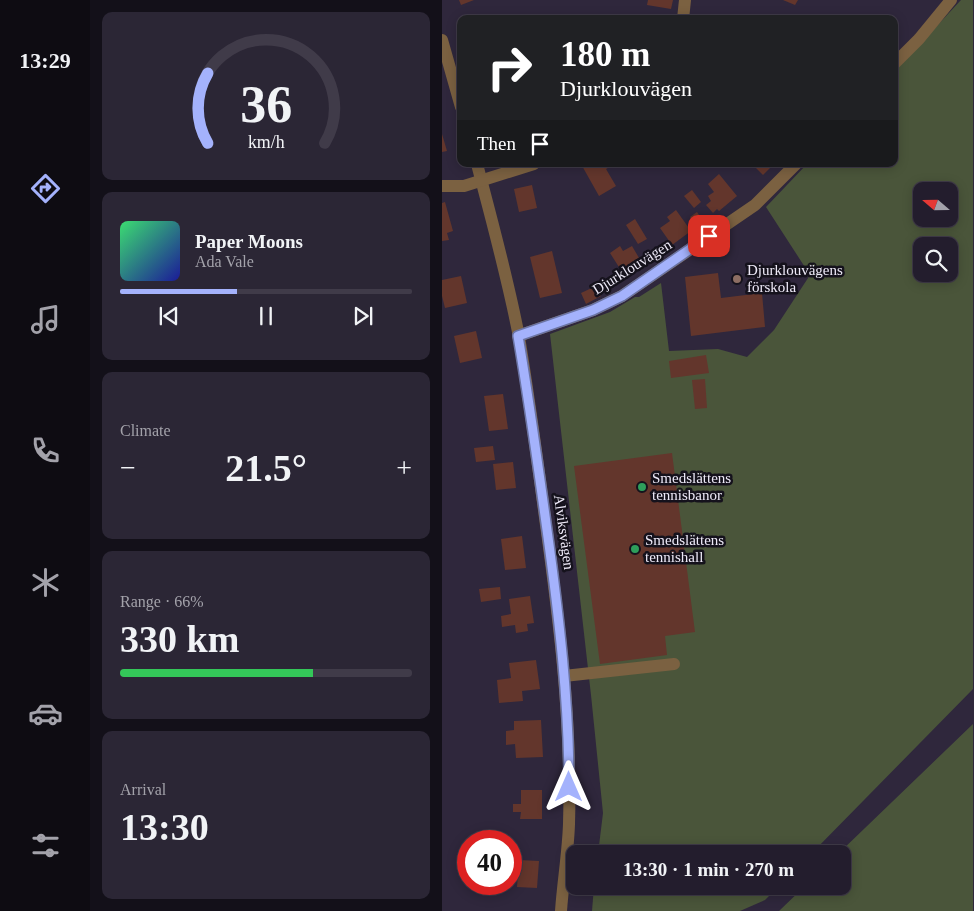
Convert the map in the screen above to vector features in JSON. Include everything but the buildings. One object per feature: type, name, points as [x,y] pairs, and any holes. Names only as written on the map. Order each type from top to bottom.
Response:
[{"type":"street","points":[[683,15],[685,0]]},
{"type":"street","points":[[898,60],[919,39],[951,0]]},
{"type":"street","points":[[442,40],[457,92]]},
{"type":"street","name":"Alviksvägen","points":[[478,167],[518,336],[534,430],[556,594],[569,749],[569,825],[561,911]]},
{"type":"street","points":[[442,186],[464,186],[525,167]]},
{"type":"street","name":"Djurklouvägen","points":[[518,336],[593,310],[622,296],[755,205],[793,167]]},
{"type":"street","points":[[564,676],[674,664]]},
{"type":"green space","points":[[961,0],[973,0],[973,689],[820,845],[599,845],[603,813],[550,334],[610,312],[661,283],[669,351],[718,349],[747,357],[774,330],[810,275],[766,207],[804,167],[898,167],[898,68]]},
{"type":"green space","points":[[973,724],[973,911],[779,911],[796,895],[851,895],[851,845],[847,845]]},
{"type":"green space","points":[[593,895],[770,895],[765,900],[740,911],[592,911]]},
{"type":"place","name":"Djurklouvägens förskola","points":[[737,279]]},
{"type":"place","name":"Smedslättens tennisbanor","points":[[642,487]]},
{"type":"place","name":"Smedslättens tennishall","points":[[635,549]]},
{"type":"route","points":[[569,787],[569,749],[556,594],[533,422],[518,336],[593,310],[622,296],[709,236]]}]
